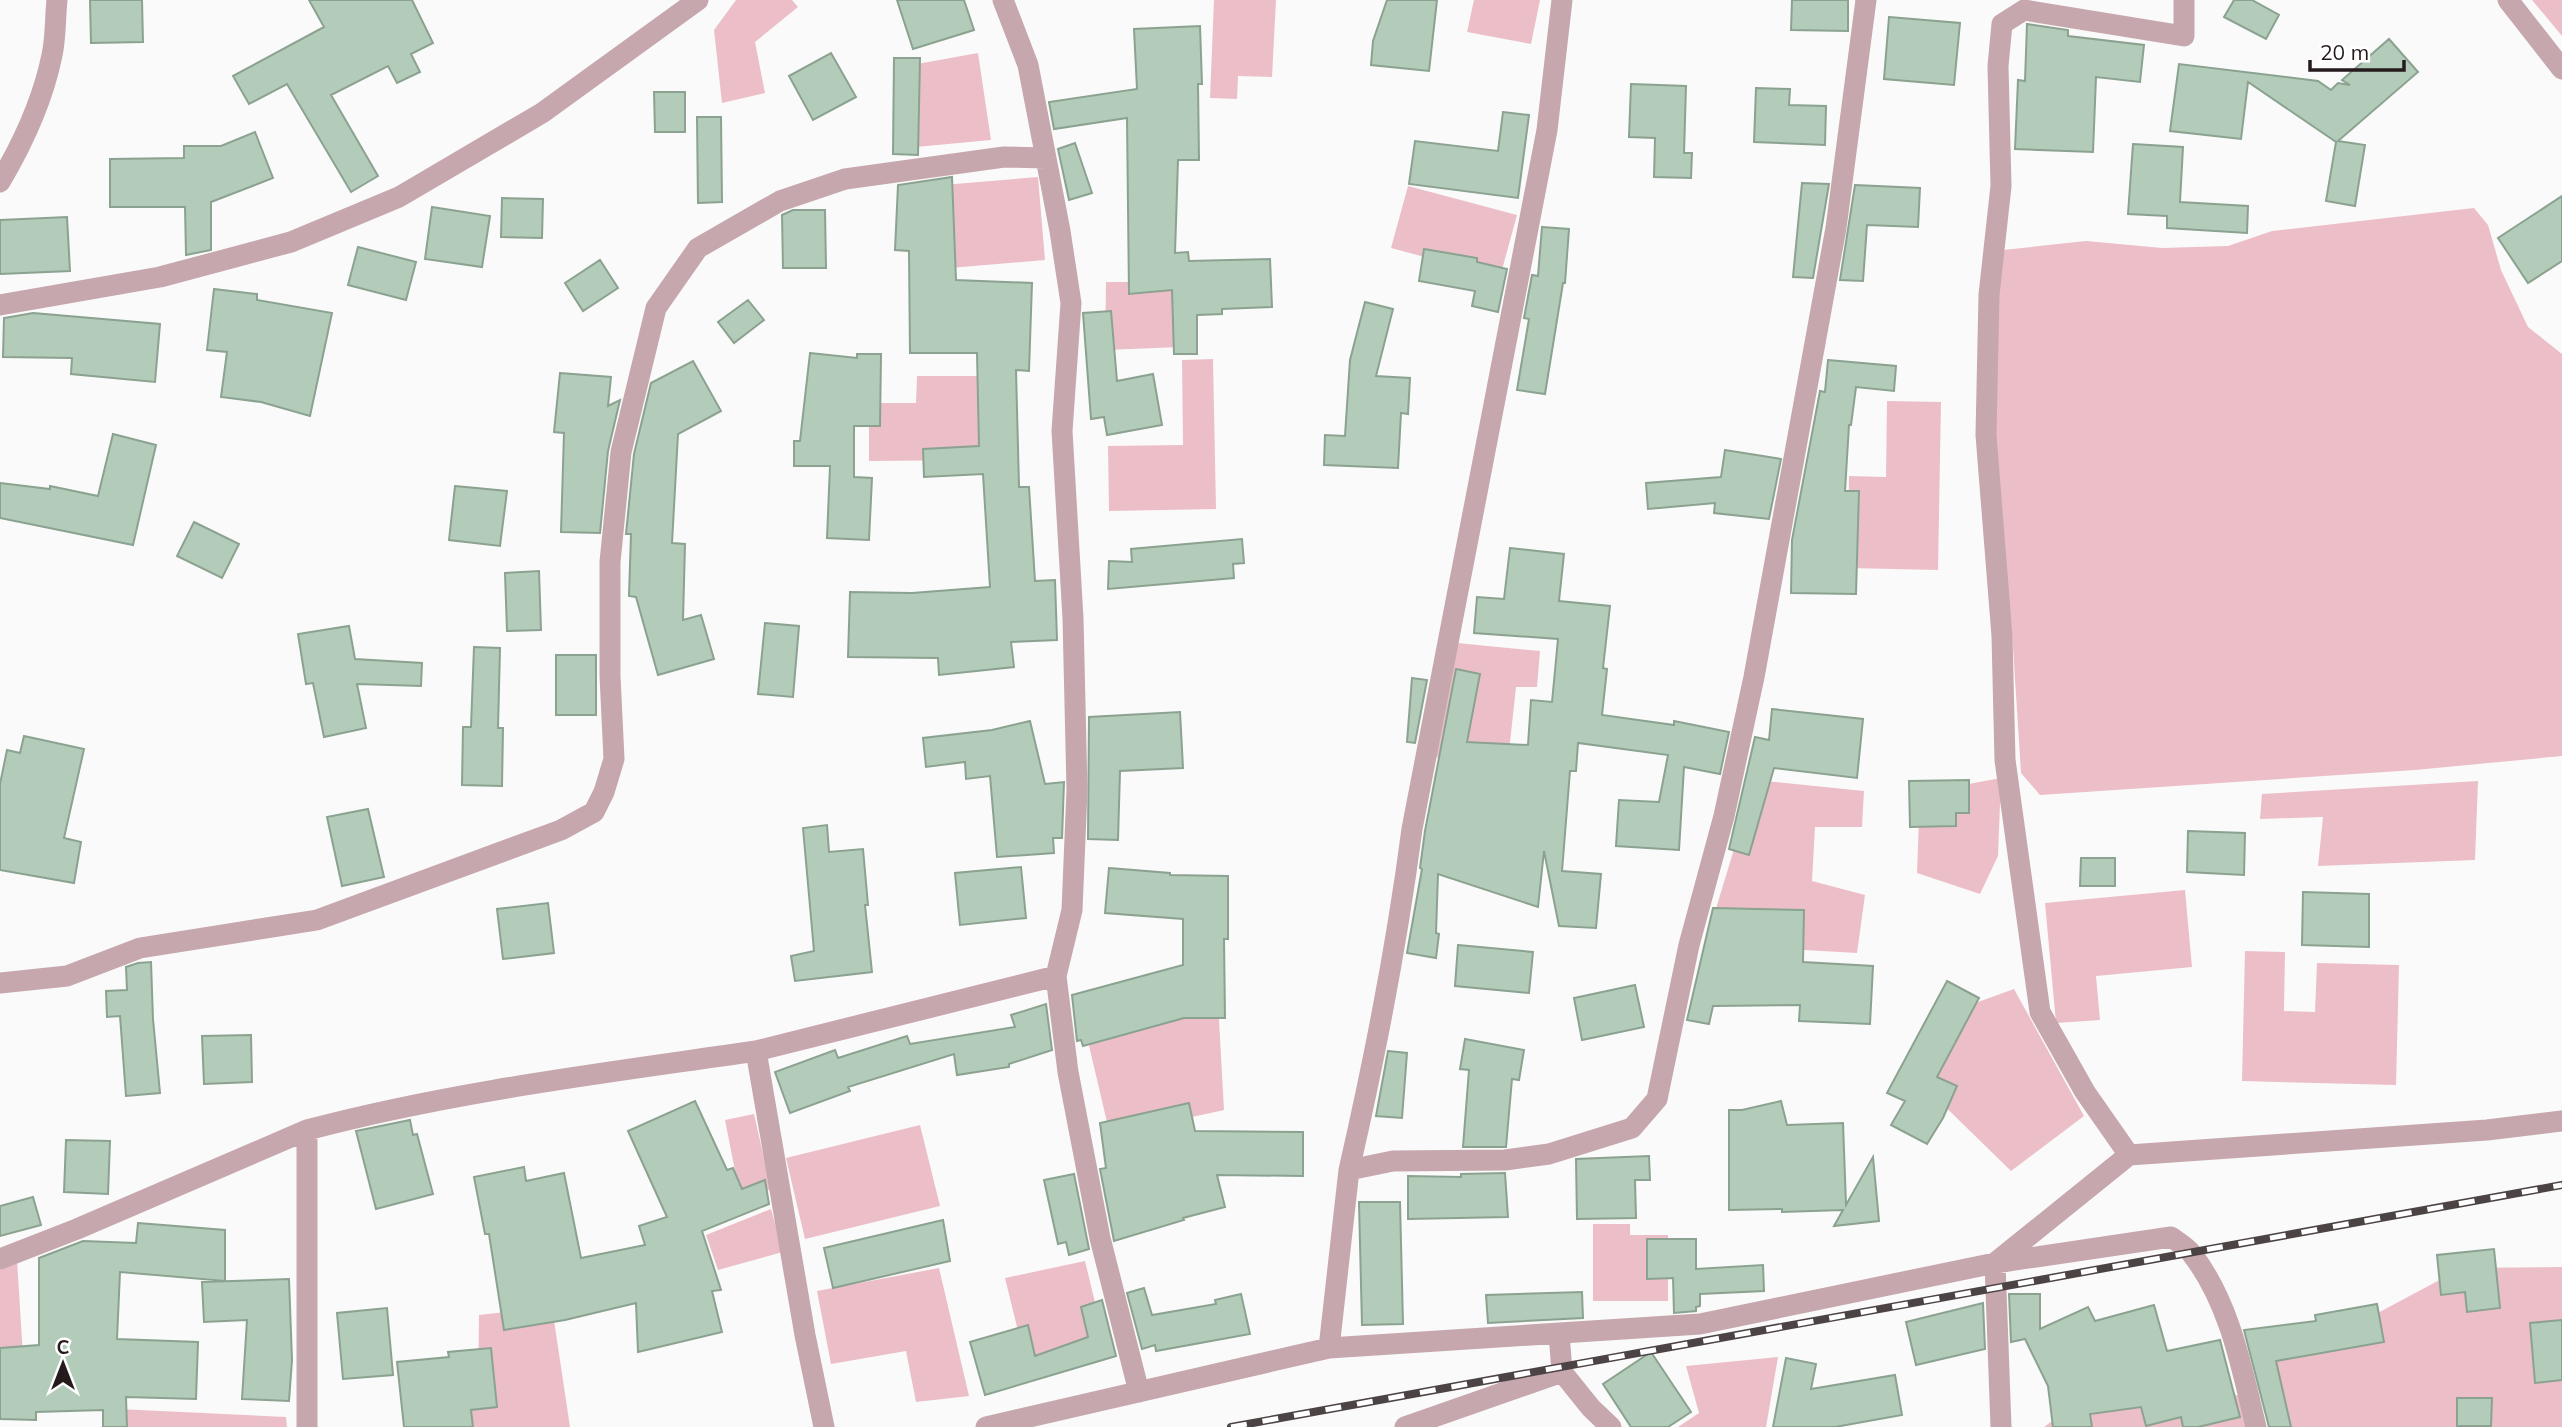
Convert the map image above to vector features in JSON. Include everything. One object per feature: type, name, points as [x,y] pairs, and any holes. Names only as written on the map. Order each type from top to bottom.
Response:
[{"type":"street","points":[[0,182],[21,148],[39,101],[52,54],[57,0]]},
{"type":"street","points":[[1003,0],[1028,65],[1071,303],[1062,431],[1073,618],[1077,790],[1072,910],[1056,976],[1068,1072],[1100,1238],[1139,1392]]},
{"type":"street","points":[[1329,1348],[1349,1170],[1372,1070],[1399,925],[1412,828],[1547,130],[1562,0]]},
{"type":"street","points":[[1349,1170],[1393,1161],[1505,1160],[1549,1154],[1632,1128],[1657,1099],[1689,945],[1724,816],[1754,677],[1836,228],[1866,0]]},
{"type":"street","points":[[2129,1155],[2085,1092],[2040,1012],[2005,760],[2002,636],[1986,435],[1989,295],[2001,186],[1998,66],[2002,24],[2024,10],[2184,36],[2184,0]]},
{"type":"street","points":[[2508,0],[2562,69]]},
{"type":"street","points":[[0,304],[160,276],[291,242],[399,197],[542,113],[694,1]]},
{"type":"street","points":[[0,983],[67,976],[140,948],[317,920],[549,835],[594,812],[604,792],[614,759],[610,562],[621,453],[656,308],[698,248],[780,201],[845,179],[1004,157],[1046,158]]},
{"type":"street","points":[[0,1259],[77,1229],[307,1130],[368,1114],[519,1085],[756,1051],[1056,976]]},
{"type":"street","points":[[756,1051],[802,1321],[824,1427]]},
{"type":"street","points":[[1996,1263],[2129,1155],[2487,1130],[2562,1121]]},
{"type":"street","points":[[307,1130],[307,1427]]},
{"type":"street","points":[[986,1427],[1329,1348],[1700,1324],[1996,1263],[2172,1237],[2191,1252],[2211,1283],[2228,1320],[2256,1427]]},
{"type":"street","points":[[1996,1263],[2001,1427]]},
{"type":"street","points":[[1559,1333],[1562,1371],[1591,1408],[1611,1427]]},
{"type":"street","points":[[1405,1427],[1562,1371]]},
{"type":"shaded area","points":[[736,0],[792,0],[798,7],[755,42],[765,93],[722,103],[714,30]]},
{"type":"shaded area","points":[[1214,0],[1276,0],[1272,77],[1238,76],[1237,99],[1210,98]]},
{"type":"shaded area","points":[[1474,0],[1540,0],[1531,44],[1467,32]]},
{"type":"shaded area","points":[[2532,0],[2562,0],[2562,36]]},
{"type":"shaded area","points":[[978,53],[991,140],[905,148],[906,66]]},
{"type":"shaded area","points":[[1038,177],[1045,260],[950,268],[943,185]]},
{"type":"shaded area","points":[[1408,186],[1517,215],[1500,277],[1391,248]]},
{"type":"shaded area","points":[[2474,208],[2488,225],[2501,270],[2528,327],[2562,354],[2562,756],[2415,770],[2040,795],[2021,773],[2012,632],[1993,431],[1996,302],[2003,250],[2086,241],[2162,248],[2228,246],[2272,231]]},
{"type":"shaded area","points":[[1106,282],[1180,282],[1181,347],[1105,350]]},
{"type":"shaded area","points":[[1213,359],[1216,509],[1109,511],[1108,446],[1183,445],[1182,360]]},
{"type":"shaded area","points":[[917,376],[980,376],[981,460],[869,461],[869,403],[916,403]]},
{"type":"shaded area","points":[[1887,401],[1941,402],[1938,570],[1848,568],[1849,476],[1886,477]]},
{"type":"shaded area","points":[[1457,643],[1540,651],[1537,687],[1516,687],[1508,761],[1430,757]]},
{"type":"shaded area","points":[[2001,778],[1998,856],[1980,894],[1917,873],[1920,793]]},
{"type":"shaded area","points":[[1755,780],[1864,791],[1862,827],[1815,827],[1812,881],[1865,895],[1857,953],[1718,945],[1714,915]]},
{"type":"shaded area","points":[[2478,781],[2475,860],[2318,866],[2323,817],[2260,819],[2262,794]]},
{"type":"shaded area","points":[[2185,890],[2192,967],[2096,976],[2100,1020],[2056,1023],[2045,903]]},
{"type":"shaded area","points":[[2245,951],[2285,952],[2284,1011],[2315,1012],[2317,963],[2399,965],[2396,1085],[2242,1081]]},
{"type":"shaded area","points":[[2014,989],[2084,1116],[2011,1171],[1924,1086],[1942,1015]]},
{"type":"shaded area","points":[[1218,1002],[1224,1110],[1110,1135],[1083,1020]]},
{"type":"shaded area","points":[[754,1114],[771,1189],[741,1201],[725,1120]]},
{"type":"shaded area","points":[[920,1125],[940,1206],[805,1239],[786,1158]]},
{"type":"shaded area","points":[[771,1209],[783,1252],[718,1270],[706,1235]]},
{"type":"shaded area","points":[[1593,1224],[1630,1224],[1630,1235],[1668,1235],[1668,1301],[1593,1301]]},
{"type":"shaded area","points":[[17,1260],[23,1356],[0,1392],[0,1265]]},
{"type":"shaded area","points":[[1085,1261],[1106,1348],[1007,1376],[1018,1331],[1005,1278]]},
{"type":"shaded area","points":[[2562,1267],[2562,1427],[2268,1427],[2251,1341],[2359,1323],[2462,1268]]},
{"type":"shaded area","points":[[939,1268],[969,1396],[916,1402],[906,1351],[831,1364],[817,1291]]},
{"type":"shaded area","points":[[552,1307],[570,1427],[415,1427],[478,1395],[479,1315]]},
{"type":"shaded area","points":[[1778,1357],[1766,1427],[1678,1427],[1699,1413],[1686,1366]]},
{"type":"shaded area","points":[[2239,1395],[2247,1427],[2044,1427],[2072,1406]]},
{"type":"shaded area","points":[[118,1409],[286,1417],[287,1427],[119,1427]]},
{"type":"building","points":[[90,0],[142,0],[143,42],[91,43]]},
{"type":"building","points":[[309,0],[412,0],[433,43],[411,54],[420,72],[397,83],[388,66],[331,95],[378,176],[351,192],[287,84],[249,104],[233,76],[324,27]]},
{"type":"building","points":[[897,0],[964,0],[974,30],[913,49]]},
{"type":"building","points":[[1387,0],[1437,0],[1429,71],[1371,65],[1373,41]]},
{"type":"building","points":[[1792,0],[1848,0],[1848,31],[1791,30]]},
{"type":"building","points":[[2234,0],[2252,0],[2279,15],[2266,39],[2224,17]]},
{"type":"building","points":[[1889,17],[1960,23],[1954,85],[1884,79]]},
{"type":"building","points":[[2027,24],[2068,30],[2068,36],[2144,45],[2140,82],[2096,77],[2093,152],[2015,149],[2018,80],[2025,81]]},
{"type":"building","points":[[1200,26],[1202,84],[1198,84],[1199,160],[1178,160],[1175,253],[1188,252],[1189,261],[1270,259],[1272,307],[1222,309],[1222,314],[1197,315],[1197,354],[1174,354],[1172,290],[1129,294],[1127,118],[1054,129],[1049,102],[1137,89],[1134,29]]},
{"type":"building","points":[[2389,39],[2418,72],[2338,141],[2365,145],[2355,206],[2326,201],[2336,142],[2248,82],[2241,139],[2170,131],[2179,64],[2318,81],[2331,90],[2338,83],[2350,85],[2342,80]]},
{"type":"building","points":[[831,53],[856,97],[813,120],[789,76]]},
{"type":"building","points":[[894,58],[920,58],[918,155],[893,154]]},
{"type":"building","points":[[1631,84],[1686,86],[1684,153],[1692,153],[1691,178],[1654,177],[1655,138],[1629,137]]},
{"type":"building","points":[[1756,88],[1790,89],[1789,105],[1826,106],[1825,145],[1754,142]]},
{"type":"building","points":[[654,92],[685,92],[685,132],[655,132]]},
{"type":"building","points":[[1503,112],[1529,115],[1518,198],[1409,184],[1415,141],[1498,151]]},
{"type":"building","points":[[697,117],[721,117],[722,202],[698,203]]},
{"type":"building","points":[[255,132],[273,178],[211,202],[211,250],[186,255],[185,207],[110,207],[110,159],[184,158],[184,146],[221,146]]},
{"type":"building","points":[[1075,143],[1092,193],[1069,200],[1058,149]]},
{"type":"building","points":[[2133,144],[2183,147],[2180,202],[2248,206],[2247,233],[2167,228],[2167,216],[2128,214]]},
{"type":"building","points":[[952,177],[956,280],[1032,283],[1029,371],[1016,370],[1019,487],[1029,487],[1035,581],[1055,580],[1057,640],[1011,642],[1014,667],[939,675],[938,658],[848,657],[850,592],[912,593],[990,587],[983,474],[924,477],[923,449],[979,446],[977,353],[910,353],[909,251],[895,250],[898,185]]},
{"type":"building","points":[[1802,183],[1829,184],[1813,278],[1793,277]]},
{"type":"building","points":[[1855,185],[1920,188],[1918,227],[1867,225],[1863,281],[1840,280]]},
{"type":"building","points":[[2562,196],[2562,261],[2528,283],[2498,238]]},
{"type":"building","points":[[502,198],[543,199],[542,238],[501,237]]},
{"type":"building","points":[[432,207],[490,216],[482,267],[425,259]]},
{"type":"building","points":[[793,210],[825,210],[826,268],[783,268],[782,215]]},
{"type":"building","points":[[67,217],[70,271],[0,274],[0,220]]},
{"type":"building","points":[[1542,227],[1569,229],[1565,283],[1545,394],[1517,390],[1529,319],[1524,318],[1532,275],[1538,276]]},
{"type":"building","points":[[358,247],[416,262],[406,300],[348,285]]},
{"type":"building","points":[[1424,249],[1477,258],[1477,262],[1507,269],[1498,312],[1472,306],[1475,291],[1419,281]]},
{"type":"building","points":[[600,260],[618,288],[583,311],[565,283]]},
{"type":"building","points":[[214,289],[257,294],[257,300],[332,313],[310,416],[261,402],[221,397],[227,352],[207,350]]},
{"type":"building","points":[[748,300],[764,320],[734,343],[718,322]]},
{"type":"building","points":[[1365,302],[1393,309],[1376,376],[1410,378],[1408,414],[1401,413],[1398,468],[1324,465],[1325,435],[1345,436],[1350,360]]},
{"type":"building","points":[[1111,311],[1117,381],[1153,374],[1162,425],[1107,435],[1104,417],[1091,419],[1083,313]]},
{"type":"building","points":[[33,313],[160,324],[155,382],[71,374],[72,358],[3,357],[4,318]]},
{"type":"building","points":[[810,353],[857,358],[857,354],[881,354],[880,426],[854,426],[854,477],[872,478],[869,540],[827,538],[830,466],[794,466],[794,441],[800,441]]},
{"type":"building","points":[[1828,360],[1896,366],[1894,391],[1856,387],[1849,425],[1845,491],[1859,491],[1856,594],[1791,593],[1792,540],[1820,391],[1825,392]]},
{"type":"building","points":[[693,361],[721,411],[678,434],[672,543],[685,544],[683,620],[701,615],[714,659],[658,675],[636,597],[629,596],[631,534],[626,534],[634,454],[651,383]]},
{"type":"building","points":[[560,373],[611,377],[608,406],[620,400],[608,451],[600,533],[561,532],[564,433],[554,432]]},
{"type":"building","points":[[113,434],[156,445],[133,545],[0,518],[0,483],[50,489],[50,486],[98,496]]},
{"type":"building","points":[[1725,450],[1781,459],[1769,519],[1714,513],[1715,503],[1648,509],[1646,483],[1721,477]]},
{"type":"building","points":[[455,486],[507,491],[500,546],[449,540]]},
{"type":"building","points":[[194,522],[239,544],[222,578],[177,556]]},
{"type":"building","points":[[1242,539],[1244,563],[1233,564],[1234,578],[1108,589],[1109,561],[1132,562],[1131,549]]},
{"type":"building","points":[[1510,548],[1564,554],[1559,601],[1610,606],[1603,668],[1607,669],[1602,715],[1674,725],[1674,721],[1729,732],[1720,774],[1684,767],[1679,850],[1616,846],[1619,800],[1659,802],[1668,755],[1578,743],[1576,771],[1570,771],[1562,871],[1601,874],[1596,928],[1559,926],[1544,851],[1538,907],[1438,874],[1436,933],[1439,934],[1436,958],[1407,953],[1422,869],[1425,831],[1456,669],[1480,674],[1467,742],[1528,745],[1531,700],[1552,702],[1558,639],[1474,633],[1477,597],[1504,599]]},
{"type":"building","points":[[539,571],[541,630],[507,631],[505,573]]},
{"type":"building","points":[[765,623],[799,626],[793,697],[758,694]]},
{"type":"building","points":[[349,626],[355,659],[422,663],[421,686],[357,684],[366,728],[324,737],[313,683],[306,684],[298,634]]},
{"type":"building","points":[[474,647],[500,648],[498,728],[503,728],[502,786],[462,785],[463,727],[471,727]]},
{"type":"building","points":[[556,655],[596,655],[596,715],[556,715]]},
{"type":"building","points":[[1412,678],[1427,680],[1415,743],[1407,742]]},
{"type":"building","points":[[1772,709],[1863,719],[1857,778],[1774,768],[1749,855],[1729,849],[1755,737],[1769,740]]},
{"type":"building","points":[[1180,712],[1183,768],[1120,771],[1118,840],[1088,839],[1089,717]]},
{"type":"building","points":[[1030,721],[1045,784],[1064,782],[1062,838],[1053,838],[1054,853],[997,857],[990,776],[966,779],[965,762],[926,767],[923,738],[992,730]]},
{"type":"building","points":[[24,736],[84,749],[64,838],[81,842],[74,883],[0,870],[0,784],[7,750],[20,753]]},
{"type":"building","points":[[1969,780],[1969,813],[1956,813],[1956,826],[1910,827],[1909,781]]},
{"type":"building","points":[[368,809],[384,877],[342,886],[327,817]]},
{"type":"building","points":[[827,825],[829,852],[863,849],[872,972],[795,981],[791,956],[814,951],[803,828]]},
{"type":"building","points":[[2188,831],[2245,833],[2244,875],[2187,872]]},
{"type":"building","points":[[2081,858],[2115,858],[2115,886],[2080,886]]},
{"type":"building","points":[[1021,867],[1026,918],[960,925],[955,873]]},
{"type":"building","points":[[1109,868],[1170,875],[1228,876],[1228,939],[1224,939],[1225,1018],[1184,1018],[1083,1046],[1081,1040],[1077,1041],[1072,995],[1183,965],[1183,919],[1105,913]]},
{"type":"building","points":[[2303,892],[2369,894],[2369,947],[2302,945]]},
{"type":"building","points":[[548,903],[554,953],[503,959],[497,909]]},
{"type":"building","points":[[1713,908],[1804,910],[1803,962],[1873,966],[1870,1024],[1799,1021],[1800,1005],[1713,1006],[1709,1024],[1687,1020]]},
{"type":"building","points":[[1458,945],[1533,952],[1529,993],[1455,986]]},
{"type":"building","points":[[151,962],[160,1093],[126,1096],[120,1016],[107,1017],[106,991],[127,990],[126,967]]},
{"type":"building","points":[[1947,981],[1979,998],[1937,1077],[1957,1086],[1943,1118],[1927,1144],[1891,1125],[1905,1101],[1887,1093]]},
{"type":"building","points":[[1635,985],[1644,1027],[1582,1040],[1574,998]]},
{"type":"building","points":[[1046,1004],[1052,1050],[1009,1064],[1009,1067],[957,1075],[954,1054],[848,1087],[850,1091],[790,1113],[775,1072],[835,1050],[838,1058],[907,1036],[910,1044],[1015,1027],[1011,1015]]},
{"type":"building","points":[[251,1035],[252,1082],[204,1084],[202,1036]]},
{"type":"building","points":[[1465,1039],[1524,1050],[1519,1080],[1512,1079],[1506,1147],[1463,1147],[1469,1070],[1460,1069]]},
{"type":"building","points":[[1388,1051],[1407,1053],[1402,1118],[1376,1116]]},
{"type":"building","points":[[695,1101],[727,1170],[733,1168],[742,1189],[765,1180],[769,1204],[702,1231],[721,1290],[712,1291],[722,1332],[638,1352],[636,1303],[565,1320],[504,1330],[489,1234],[485,1234],[474,1177],[524,1167],[526,1181],[564,1173],[581,1258],[645,1245],[639,1226],[667,1217],[628,1131]]},
{"type":"building","points":[[1781,1101],[1787,1125],[1843,1123],[1846,1205],[1873,1157],[1879,1221],[1834,1226],[1843,1210],[1729,1210],[1729,1110],[1742,1110]]},
{"type":"building","points":[[1189,1103],[1195,1131],[1303,1132],[1303,1176],[1217,1175],[1225,1207],[1114,1241],[1100,1169],[1106,1168],[1100,1123]]},
{"type":"building","points":[[410,1120],[413,1135],[417,1134],[433,1194],[376,1209],[356,1131]]},
{"type":"building","points":[[66,1140],[110,1141],[108,1194],[64,1192]]},
{"type":"building","points":[[1649,1156],[1650,1180],[1635,1180],[1636,1218],[1577,1219],[1576,1159]]},
{"type":"building","points":[[1505,1173],[1508,1217],[1408,1219],[1408,1176],[1461,1177],[1461,1174]]},
{"type":"building","points":[[1074,1174],[1089,1249],[1069,1255],[1066,1242],[1058,1244],[1044,1180]]},
{"type":"building","points":[[33,1197],[41,1225],[0,1236],[0,1206]]},
{"type":"building","points":[[1359,1202],[1400,1202],[1403,1324],[1362,1325]]},
{"type":"building","points":[[943,1220],[950,1261],[833,1288],[824,1248]]},
{"type":"building","points":[[138,1223],[225,1230],[225,1281],[120,1272],[117,1339],[198,1342],[196,1399],[126,1397],[127,1427],[103,1427],[103,1410],[36,1412],[36,1420],[0,1419],[0,1348],[39,1345],[39,1258],[83,1241],[136,1243]]},
{"type":"building","points":[[1647,1239],[1696,1239],[1696,1269],[1763,1265],[1764,1291],[1700,1294],[1700,1306],[1696,1307],[1696,1311],[1674,1313],[1673,1278],[1647,1279]]},
{"type":"building","points":[[2494,1249],[2500,1308],[2467,1312],[2465,1292],[2441,1295],[2437,1255]]},
{"type":"building","points":[[289,1279],[292,1360],[289,1401],[242,1399],[247,1320],[204,1322],[202,1282]]},
{"type":"building","points":[[1144,1288],[1152,1315],[1216,1304],[1215,1300],[1241,1294],[1250,1334],[1156,1351],[1155,1345],[1142,1349],[1127,1293]]},
{"type":"building","points":[[1582,1292],[1583,1318],[1488,1323],[1486,1295]]},
{"type":"building","points":[[2009,1294],[2040,1294],[2040,1329],[2088,1307],[2095,1321],[2154,1305],[2167,1351],[2220,1340],[2240,1417],[2198,1427],[2183,1427],[2181,1417],[2146,1426],[2141,1407],[2090,1414],[2092,1427],[2053,1427],[2048,1386],[2025,1339],[2011,1342]]},
{"type":"building","points":[[1102,1300],[1116,1356],[985,1395],[970,1342],[1028,1325],[1035,1356],[1088,1337],[1081,1307]]},
{"type":"building","points":[[1983,1303],[1985,1349],[1916,1365],[1906,1322]]},
{"type":"building","points":[[2377,1304],[2384,1342],[2276,1361],[2291,1427],[2269,1427],[2244,1330],[2316,1321],[2315,1315]]},
{"type":"building","points":[[387,1308],[393,1375],[343,1379],[337,1313]]},
{"type":"building","points":[[2562,1320],[2562,1380],[2535,1383],[2530,1323]]},
{"type":"building","points":[[491,1348],[497,1407],[471,1410],[473,1427],[404,1427],[397,1362],[449,1357],[448,1352]]},
{"type":"building","points":[[1651,1352],[1691,1412],[1668,1427],[1631,1427],[1603,1384]]},
{"type":"building","points":[[1786,1358],[1816,1364],[1811,1389],[1895,1375],[1902,1415],[1835,1427],[1773,1427]]},
{"type":"building","points":[[2457,1398],[2492,1398],[2491,1426],[2457,1426]]},
{"type":"railway","points":[[1231,1427],[2562,1185]]}]
